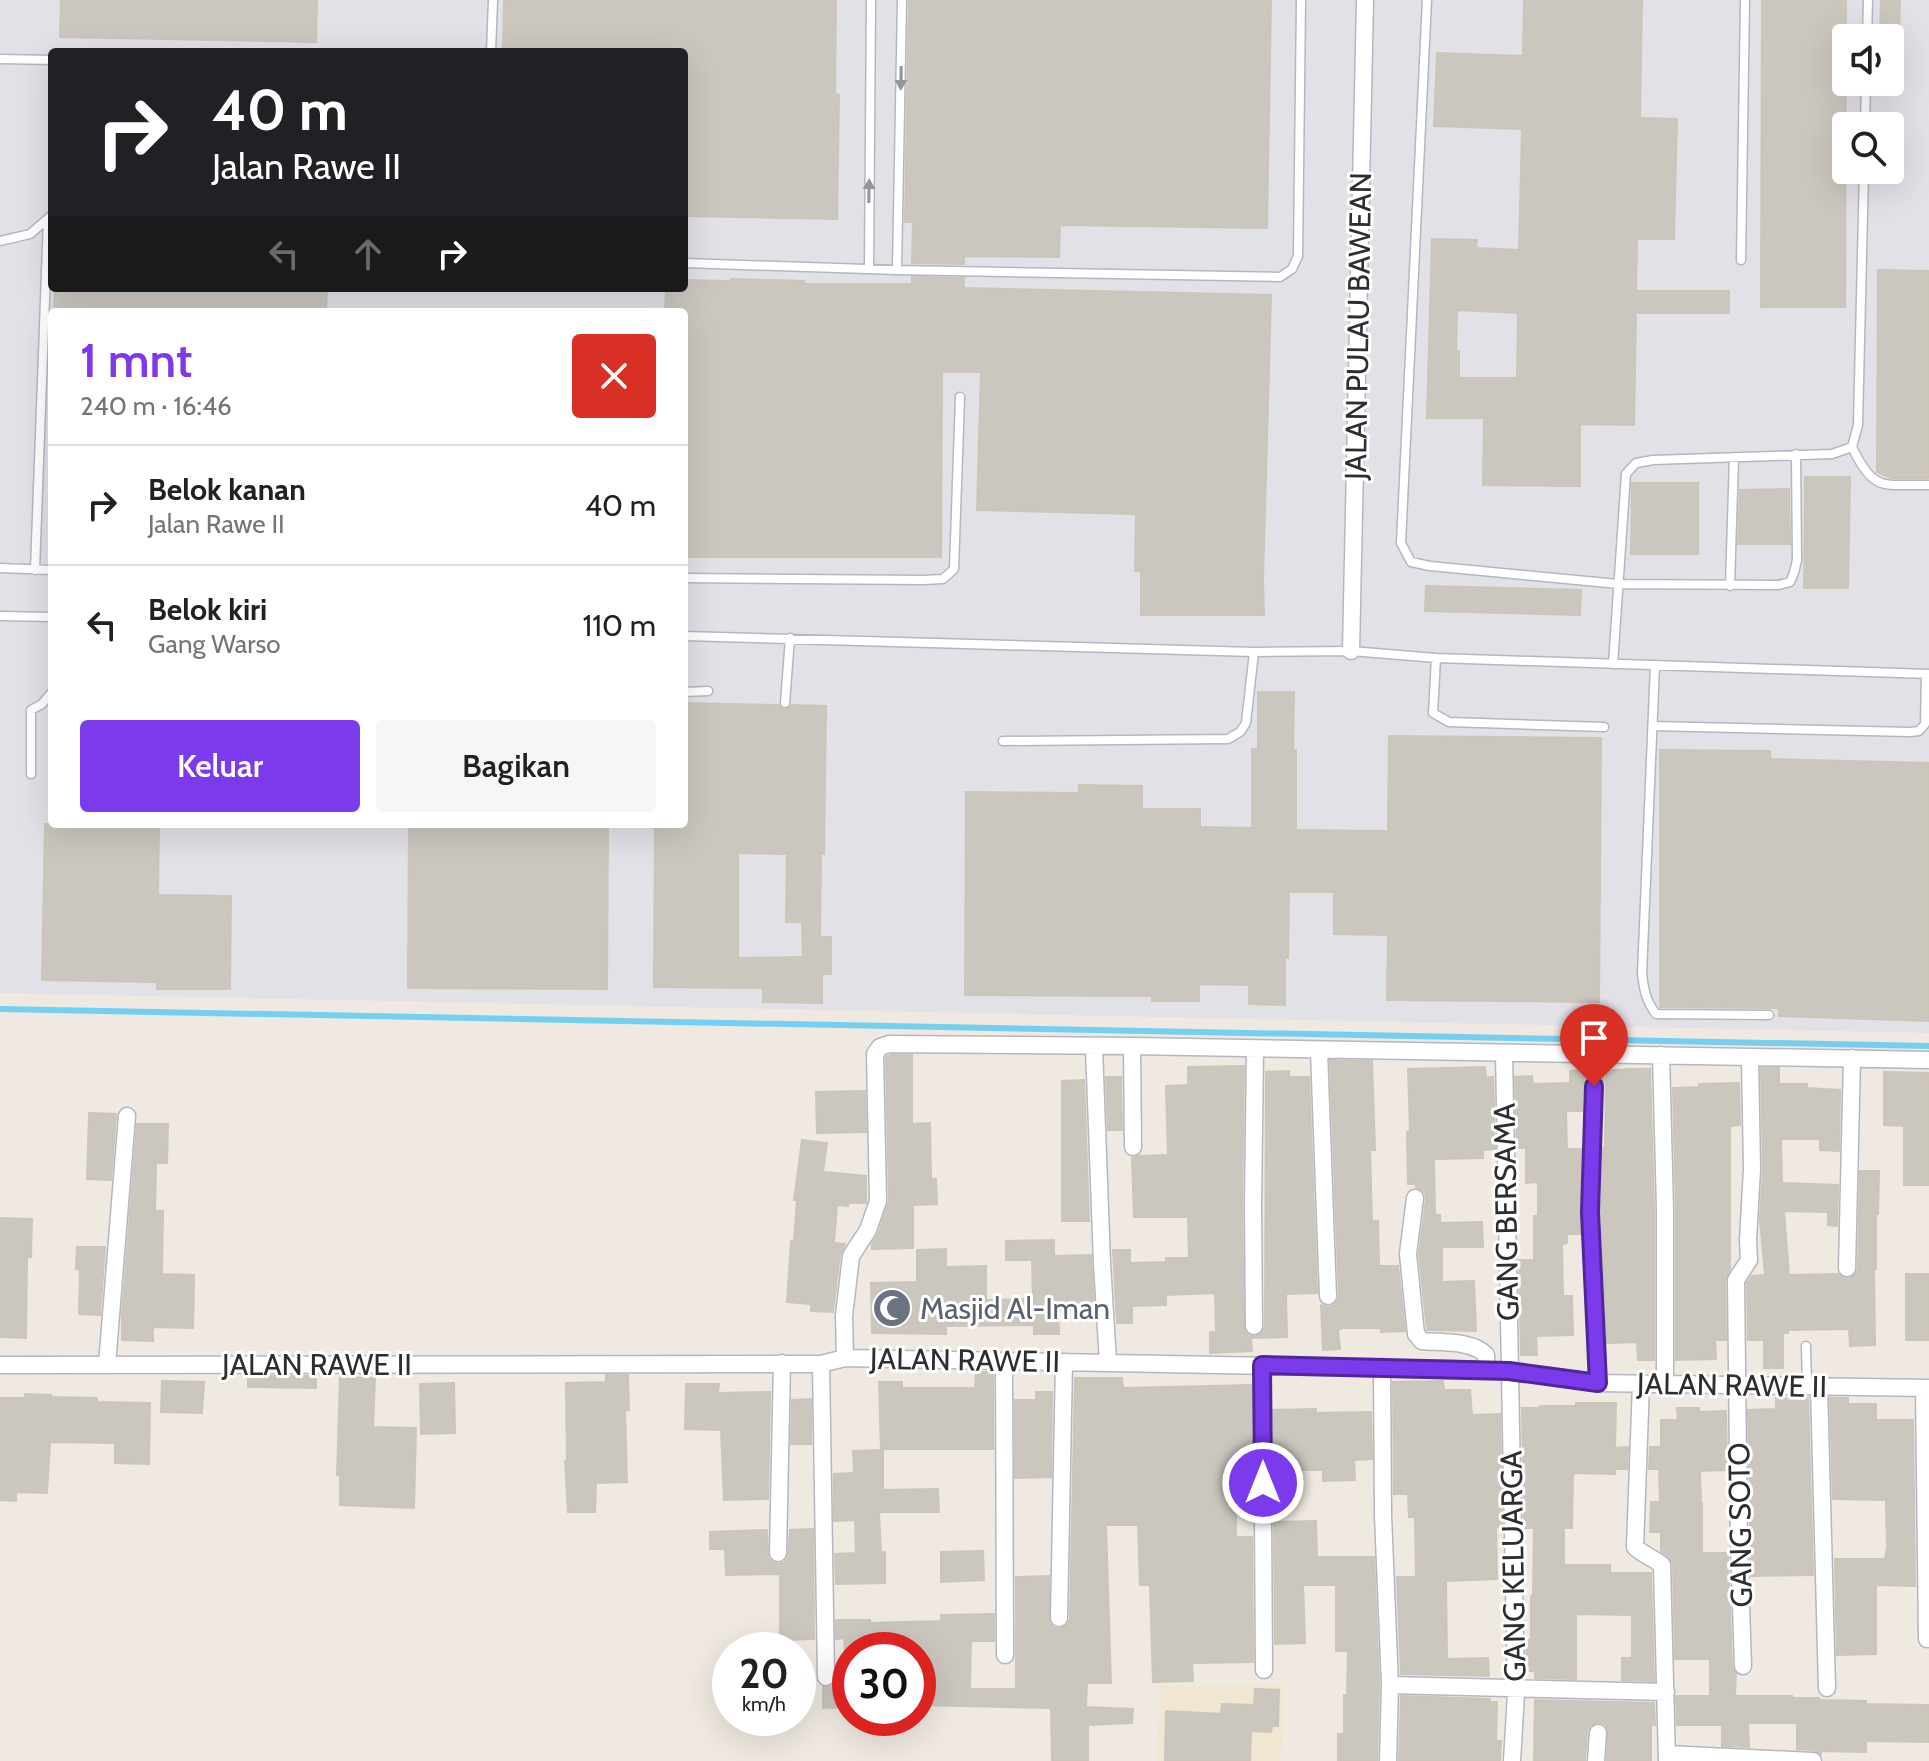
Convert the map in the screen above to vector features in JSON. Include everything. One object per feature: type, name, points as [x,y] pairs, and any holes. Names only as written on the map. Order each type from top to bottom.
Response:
[{"type":"street","name":"JALAN PULAU BAWEAN","points":[[1351,651],[1365,0]]},
{"type":"street","points":[[845,1358],[844,1316],[851,1256],[868,1230],[878,1201],[875,1054],[880,1047],[889,1044],[1929,1060]]},
{"type":"street","points":[[1132,1046],[1133,1147]]},
{"type":"street","points":[[1094,1047],[1108,1363]]},
{"type":"street","points":[[1254,1326],[1255,1050]]},
{"type":"street","points":[[1319,1051],[1328,1296]]},
{"type":"street","name":"GANG BERSAMA","points":[[1504,1053],[1509,1371]]},
{"type":"street","points":[[1595,1055],[1590,1212],[1598,1383]]},
{"type":"street","points":[[1661,1055],[1665,1384]]},
{"type":"street","name":"GANG SOTO","points":[[1743,1666],[1736,1280],[1749,1260],[1752,1169],[1750,1057]]},
{"type":"street","points":[[1847,1268],[1852,1058]]},
{"type":"street","points":[[107,1365],[127,1116]]},
{"type":"street","points":[[1415,1198],[1408,1254],[1416,1334],[1422,1341],[1480,1349],[1486,1355],[1486,1370]]},
{"type":"street","name":"JALAN RAWE II","points":[[0,1365],[821,1364],[845,1358],[1382,1367],[1509,1371],[1598,1383],[1926,1388]]},
{"type":"street","points":[[1004,1361],[1005,1655]]},
{"type":"street","points":[[1059,1618],[1064,1362]]},
{"type":"street","points":[[778,1553],[782,1363]]},
{"type":"street","points":[[821,1364],[826,1677]]},
{"type":"street","points":[[1262,1365],[1264,1670]]},
{"type":"street","points":[[1382,1367],[1383,1515],[1390,1685],[1388,1761]]},
{"type":"street","name":"GANG KELUARGA","points":[[1509,1371],[1516,1689],[1512,1761]]},
{"type":"street","points":[[1641,1384],[1635,1547],[1662,1565],[1667,1758],[1813,1761]]},
{"type":"street","points":[[1813,1387],[1827,1688]]},
{"type":"street","points":[[1926,1388],[1927,1639]]},
{"type":"street","points":[[1390,1685],[1666,1692]]},
{"type":"street","points":[[1596,1761],[1598,1733]]},
{"type":"lane","points":[[491,48],[493,0]]},
{"type":"lane","points":[[869,269],[871,0]]},
{"type":"lane","points":[[897,270],[902,0]]},
{"type":"lane","points":[[688,263],[1280,277],[1292,269],[1298,256],[1301,0]]},
{"type":"lane","points":[[1427,0],[1401,543],[1411,562],[1618,584],[1730,586],[1790,582],[1797,560],[1796,454]]},
{"type":"lane","points":[[1741,260],[1745,0]]},
{"type":"lane","points":[[1867,24],[1868,0]]},
{"type":"lane","points":[[0,59],[48,60]]},
{"type":"lane","points":[[1864,184],[1858,425],[1852,447],[1870,478],[1882,484],[1929,485]]},
{"type":"lane","points":[[0,241],[30,234],[48,219]]},
{"type":"lane","points":[[35,570],[48,259]]},
{"type":"lane","points":[[688,578],[943,579],[954,569],[960,397]]},
{"type":"lane","points":[[41,406],[48,406]]},
{"type":"lane","points":[[1613,664],[1626,474],[1636,463],[1832,454],[1852,447]]},
{"type":"lane","points":[[1730,586],[1734,457]]},
{"type":"lane","points":[[0,568],[48,570]]},
{"type":"lane","points":[[0,616],[48,617]]},
{"type":"lane","points":[[688,636],[1254,652],[1351,651],[1436,658],[1927,674],[1925,724],[1919,731],[1653,726]]},
{"type":"lane","points":[[785,703],[790,638]]},
{"type":"lane","points":[[1003,741],[1228,739],[1240,732],[1246,723],[1254,652]]},
{"type":"lane","points":[[1436,658],[1433,713],[1449,722],[1604,727]]},
{"type":"lane","points":[[1655,665],[1642,974],[1645,994],[1656,1014],[1769,1015]]},
{"type":"lane","points":[[688,692],[708,691]]},
{"type":"lane","points":[[31,774],[31,710],[48,697]]},
{"type":"lane","points":[[1806,1346],[1813,1387]]},
{"type":"shaded area","points":[[0,0],[1929,0],[1929,1033],[0,993]]},
{"type":"shaded area","points":[[1160,1686],[1284,1686],[1281,1761],[1157,1761]]},
{"type":"building","points":[[61,0],[317,0],[316,42],[60,37]]},
{"type":"building","points":[[504,0],[836,0],[835,94],[839,95],[837,219],[688,216],[688,48],[503,48]]},
{"type":"building","points":[[909,0],[1271,0],[1267,228],[1060,225],[1059,257],[964,256],[964,264],[912,263],[913,222],[905,222]]},
{"type":"building","points":[[1524,0],[1642,0],[1640,118],[1677,119],[1674,239],[1637,239],[1636,291],[1729,291],[1729,313],[1636,313],[1634,425],[1580,424],[1580,486],[1483,485],[1484,418],[1427,418],[1432,239],[1477,240],[1476,248],[1519,250],[1522,129],[1434,126],[1437,53],[1523,56]],"holes":[[[1457,310],[1518,313],[1517,378],[1459,378]]]},
{"type":"building","points":[[1762,0],[1846,0],[1846,24],[1832,24],[1832,96],[1846,96],[1846,112],[1832,112],[1832,184],[1845,184],[1845,307],[1761,307]]},
{"type":"building","points":[[1881,0],[1900,0],[1899,24],[1880,24]]},
{"type":"building","points":[[1878,270],[1929,271],[1929,478],[1891,478],[1877,472]]},
{"type":"building","points":[[912,277],[964,278],[964,288],[1271,295],[1264,615],[1141,615],[1141,571],[1135,571],[1136,514],[977,510],[981,372],[942,372],[941,557],[688,557],[688,308],[665,308],[666,292],[688,292],[688,280],[912,284]]},
{"type":"building","points":[[55,292],[327,292],[326,308],[54,308]]},
{"type":"building","points":[[1805,477],[1850,477],[1848,588],[1804,588]]},
{"type":"building","points":[[1632,483],[1698,483],[1698,554],[1631,554]]},
{"type":"building","points":[[1789,489],[1790,544],[1738,544],[1740,490]]},
{"type":"building","points":[[1426,586],[1581,590],[1580,615],[1425,611]]},
{"type":"building","points":[[1258,692],[1294,692],[1296,830],[1388,831],[1389,736],[1601,738],[1599,1002],[1387,1000],[1388,935],[1334,934],[1334,892],[1289,892],[1285,1005],[1249,1004],[1249,985],[1199,984],[1199,1001],[1152,1001],[1152,996],[965,995],[966,792],[1079,793],[1079,785],[1142,786],[1142,809],[1200,809],[1200,827],[1252,828],[1252,749],[1258,749]]},
{"type":"building","points":[[688,703],[778,705],[785,710],[792,705],[826,706],[820,937],[831,937],[831,974],[822,974],[822,1003],[763,1002],[763,988],[654,987],[655,828],[688,828]],"holes":[[[738,853],[787,854],[786,922],[802,922],[803,957],[738,958]]]},
{"type":"building","points":[[1660,750],[1770,751],[1770,759],[1929,763],[1929,1021],[1779,1016],[1779,1008],[1660,1007]]},
{"type":"building","points":[[45,824],[48,828],[159,828],[158,895],[231,896],[230,989],[157,989],[157,982],[42,980]]},
{"type":"building","points":[[409,828],[608,828],[607,989],[408,988]]},
{"type":"building","points":[[912,1055],[912,1124],[930,1123],[931,1179],[936,1179],[937,1204],[913,1205],[913,1248],[872,1249],[889,1201],[886,1057]]},
{"type":"building","points":[[1330,1060],[1372,1061],[1375,1150],[1370,1150],[1372,1221],[1378,1221],[1379,1266],[1398,1266],[1405,1331],[1342,1328],[1338,1330],[1340,1349],[1323,1350],[1321,1305],[1333,1306],[1339,1296]]},
{"type":"building","points":[[1244,1066],[1244,1331],[1255,1337],[1263,1332],[1265,1326],[1266,1072],[1289,1071],[1289,1077],[1309,1077],[1317,1293],[1286,1294],[1287,1337],[1251,1338],[1252,1351],[1210,1353],[1210,1332],[1216,1332],[1215,1293],[1166,1295],[1166,1305],[1132,1306],[1132,1323],[1117,1323],[1113,1250],[1130,1250],[1130,1263],[1189,1258],[1188,1217],[1134,1217],[1132,1158],[1168,1155],[1166,1086],[1188,1085],[1188,1067]]},
{"type":"building","points":[[1485,1067],[1486,1078],[1493,1077],[1495,1149],[1483,1150],[1483,1158],[1434,1159],[1435,1215],[1440,1215],[1440,1223],[1482,1222],[1483,1247],[1442,1247],[1442,1282],[1474,1281],[1476,1331],[1427,1330],[1419,1254],[1426,1199],[1425,1193],[1416,1184],[1408,1184],[1408,1069]]},
{"type":"building","points":[[1761,1068],[1779,1068],[1779,1084],[1807,1084],[1807,1088],[1840,1090],[1839,1151],[1820,1150],[1820,1139],[1781,1139],[1782,1183],[1838,1185],[1837,1226],[1828,1225],[1828,1212],[1784,1211],[1789,1275],[1838,1274],[1848,1279],[1856,1274],[1860,1171],[1879,1171],[1874,1269],[1875,1345],[1850,1346],[1849,1329],[1788,1330],[1788,1333],[1783,1333],[1783,1368],[1764,1368],[1764,1340],[1748,1340],[1747,1283],[1752,1276],[1765,1275],[1760,1220],[1763,1169]]},
{"type":"building","points":[[1650,1069],[1654,1360],[1638,1360],[1637,1342],[1607,1343],[1601,1212],[1606,1071]]},
{"type":"building","points":[[1584,1070],[1582,1111],[1566,1111],[1567,1149],[1581,1149],[1580,1234],[1567,1234],[1567,1243],[1562,1244],[1563,1296],[1572,1296],[1573,1335],[1536,1336],[1537,1355],[1521,1355],[1519,1260],[1534,1260],[1538,1182],[1526,1183],[1526,1148],[1517,1148],[1515,1077],[1532,1076],[1533,1084],[1570,1083],[1570,1071]]},
{"type":"building","points":[[1884,1072],[1929,1073],[1928,1185],[1904,1185],[1904,1126],[1884,1125]]},
{"type":"building","points":[[1106,1077],[1121,1077],[1122,1130],[1108,1130]]},
{"type":"building","points":[[1084,1080],[1089,1221],[1062,1221],[1062,1081]]},
{"type":"building","points":[[1739,1083],[1740,1125],[1730,1126],[1730,1269],[1725,1280],[1726,1340],[1715,1340],[1716,1359],[1676,1360],[1673,1088]]},
{"type":"building","points":[[865,1091],[866,1132],[817,1133],[816,1092]]},
{"type":"building","points":[[89,1113],[116,1114],[111,1180],[87,1179]]},
{"type":"building","points":[[137,1124],[168,1124],[167,1163],[156,1163],[155,1211],[163,1211],[162,1274],[194,1275],[193,1328],[153,1327],[153,1341],[122,1340]]},
{"type":"building","points":[[802,1140],[827,1143],[823,1172],[866,1176],[866,1203],[837,1205],[834,1243],[845,1244],[840,1255],[833,1312],[811,1311],[811,1304],[787,1302],[797,1200],[794,1200]]},
{"type":"building","points":[[0,1218],[32,1219],[31,1257],[27,1257],[26,1338],[0,1337]]},
{"type":"building","points":[[1054,1240],[1054,1256],[1091,1255],[1094,1309],[1058,1310],[1059,1334],[1034,1334],[1034,1325],[946,1326],[946,1334],[872,1333],[871,1283],[917,1282],[917,1250],[946,1249],[946,1267],[986,1266],[986,1300],[1033,1299],[1032,1260],[1006,1260],[1006,1241]]},
{"type":"building","points":[[77,1247],[105,1247],[100,1315],[79,1314]]},
{"type":"building","points":[[1906,1274],[1929,1274],[1929,1340],[1906,1340]]},
{"type":"building","points":[[976,1372],[993,1372],[993,1449],[881,1449],[879,1382],[902,1382],[902,1388],[975,1388]]},
{"type":"building","points":[[606,1375],[628,1375],[629,1410],[625,1410],[627,1482],[596,1483],[595,1512],[568,1512],[566,1383],[606,1382]]},
{"type":"building","points":[[248,1376],[316,1376],[316,1388],[248,1387]]},
{"type":"building","points":[[340,1377],[375,1378],[373,1427],[416,1428],[414,1508],[340,1505],[340,1475],[337,1475]]},
{"type":"building","points":[[1075,1378],[1122,1378],[1123,1388],[1251,1385],[1252,1479],[1246,1479],[1246,1500],[1236,1500],[1236,1537],[1252,1537],[1253,1662],[1192,1663],[1193,1681],[1153,1682],[1150,1585],[1140,1585],[1138,1525],[1106,1525],[1111,1683],[1087,1683],[1086,1707],[1133,1709],[1132,1723],[1088,1725],[1088,1761],[1052,1761],[1051,1708],[936,1705],[936,1632],[836,1632],[836,1620],[870,1620],[870,1623],[941,1621],[941,1615],[994,1614],[994,1641],[971,1641],[970,1689],[1016,1689],[1016,1577],[1049,1576],[1049,1623],[1060,1629],[1070,1619]]},
{"type":"building","points":[[162,1381],[204,1382],[202,1413],[161,1412]]},
{"type":"building","points":[[1443,1381],[1444,1390],[1470,1390],[1472,1415],[1500,1414],[1502,1527],[1496,1527],[1497,1579],[1446,1581],[1447,1659],[1488,1658],[1489,1676],[1401,1674],[1397,1577],[1416,1577],[1415,1517],[1409,1517],[1408,1494],[1394,1494],[1393,1382]]},
{"type":"building","points":[[454,1383],[455,1433],[421,1434],[420,1384]]},
{"type":"building","points":[[686,1384],[719,1384],[718,1393],[770,1392],[768,1499],[724,1500],[721,1430],[685,1429]]},
{"type":"building","points":[[1036,1392],[1052,1392],[1051,1477],[1015,1478],[1015,1400],[1036,1400]]},
{"type":"building","points":[[25,1394],[97,1398],[97,1402],[150,1403],[149,1464],[115,1463],[115,1443],[50,1442],[47,1493],[16,1492],[16,1501],[0,1500],[0,1398],[25,1398]]},
{"type":"building","points":[[1776,1398],[1808,1398],[1813,1575],[1751,1576],[1748,1410],[1776,1409]]},
{"type":"building","points":[[1830,1398],[1848,1398],[1848,1404],[1876,1404],[1876,1420],[1913,1420],[1915,1586],[1876,1585],[1876,1654],[1837,1655],[1835,1559],[1885,1559],[1886,1500],[1833,1499]]},
{"type":"building","points":[[811,1399],[811,1444],[791,1444],[792,1400]]},
{"type":"building","points":[[1576,1403],[1616,1403],[1615,1448],[1628,1447],[1627,1469],[1615,1469],[1615,1474],[1573,1473],[1572,1528],[1564,1528],[1564,1565],[1610,1565],[1610,1573],[1651,1573],[1654,1681],[1622,1680],[1622,1658],[1632,1658],[1632,1615],[1576,1614],[1576,1679],[1535,1678],[1535,1671],[1527,1671],[1526,1640],[1531,1640],[1534,1528],[1524,1528],[1522,1408],[1576,1406]]},
{"type":"building","points":[[1677,1408],[1699,1408],[1699,1412],[1726,1411],[1727,1470],[1700,1471],[1702,1553],[1728,1553],[1735,1696],[1792,1696],[1866,1701],[1866,1704],[1929,1705],[1929,1742],[1866,1741],[1866,1752],[1821,1751],[1821,1754],[1814,1750],[1797,1749],[1797,1723],[1748,1723],[1749,1747],[1722,1746],[1722,1725],[1677,1725],[1676,1696],[1710,1696],[1710,1659],[1675,1659],[1673,1564],[1661,1551],[1661,1532],[1650,1532],[1651,1502],[1660,1502],[1659,1469],[1649,1469],[1650,1447],[1661,1447],[1661,1420],[1678,1420]]},
{"type":"building","points":[[1316,1409],[1316,1413],[1371,1412],[1372,1459],[1354,1460],[1355,1480],[1323,1481],[1323,1470],[1291,1470],[1291,1478],[1274,1479],[1273,1410]]},
{"type":"building","points":[[883,1450],[883,1490],[938,1489],[939,1512],[879,1512],[881,1553],[885,1552],[885,1583],[836,1584],[835,1554],[856,1553],[855,1520],[834,1521],[834,1474],[854,1473],[853,1451]]},
{"type":"building","points":[[1316,1521],[1317,1557],[1374,1557],[1379,1685],[1377,1761],[1338,1761],[1338,1734],[1344,1734],[1348,1651],[1336,1651],[1336,1585],[1303,1585],[1305,1643],[1275,1644],[1274,1522]]},
{"type":"building","points":[[813,1529],[814,1632],[780,1632],[780,1574],[726,1575],[725,1549],[710,1549],[710,1532],[767,1530],[768,1558],[779,1564],[788,1558],[790,1530]]},
{"type":"building","points":[[983,1551],[984,1580],[941,1582],[941,1552]]},
{"type":"building","points":[[823,1687],[831,1687],[832,1708],[823,1708]]},
{"type":"building","points":[[1255,1689],[1279,1690],[1278,1726],[1272,1726],[1271,1732],[1251,1731],[1250,1761],[1165,1761],[1166,1711],[1221,1714],[1222,1704],[1254,1705]]},
{"type":"building","points":[[1401,1696],[1490,1699],[1490,1702],[1497,1702],[1496,1741],[1501,1741],[1500,1761],[1399,1761]]},
{"type":"building","points":[[1535,1700],[1654,1703],[1651,1761],[1607,1761],[1608,1729],[1598,1722],[1589,1726],[1587,1731],[1585,1761],[1534,1761]]},
{"type":"waterway","points":[[0,1009],[1929,1046]]},
{"type":"place","name":"Masjid Al-Iman","points":[[892,1308]]},
{"type":"route","points":[[1263,1483],[1262,1365],[1509,1371],[1598,1383],[1590,1212],[1594,1086]]}]
